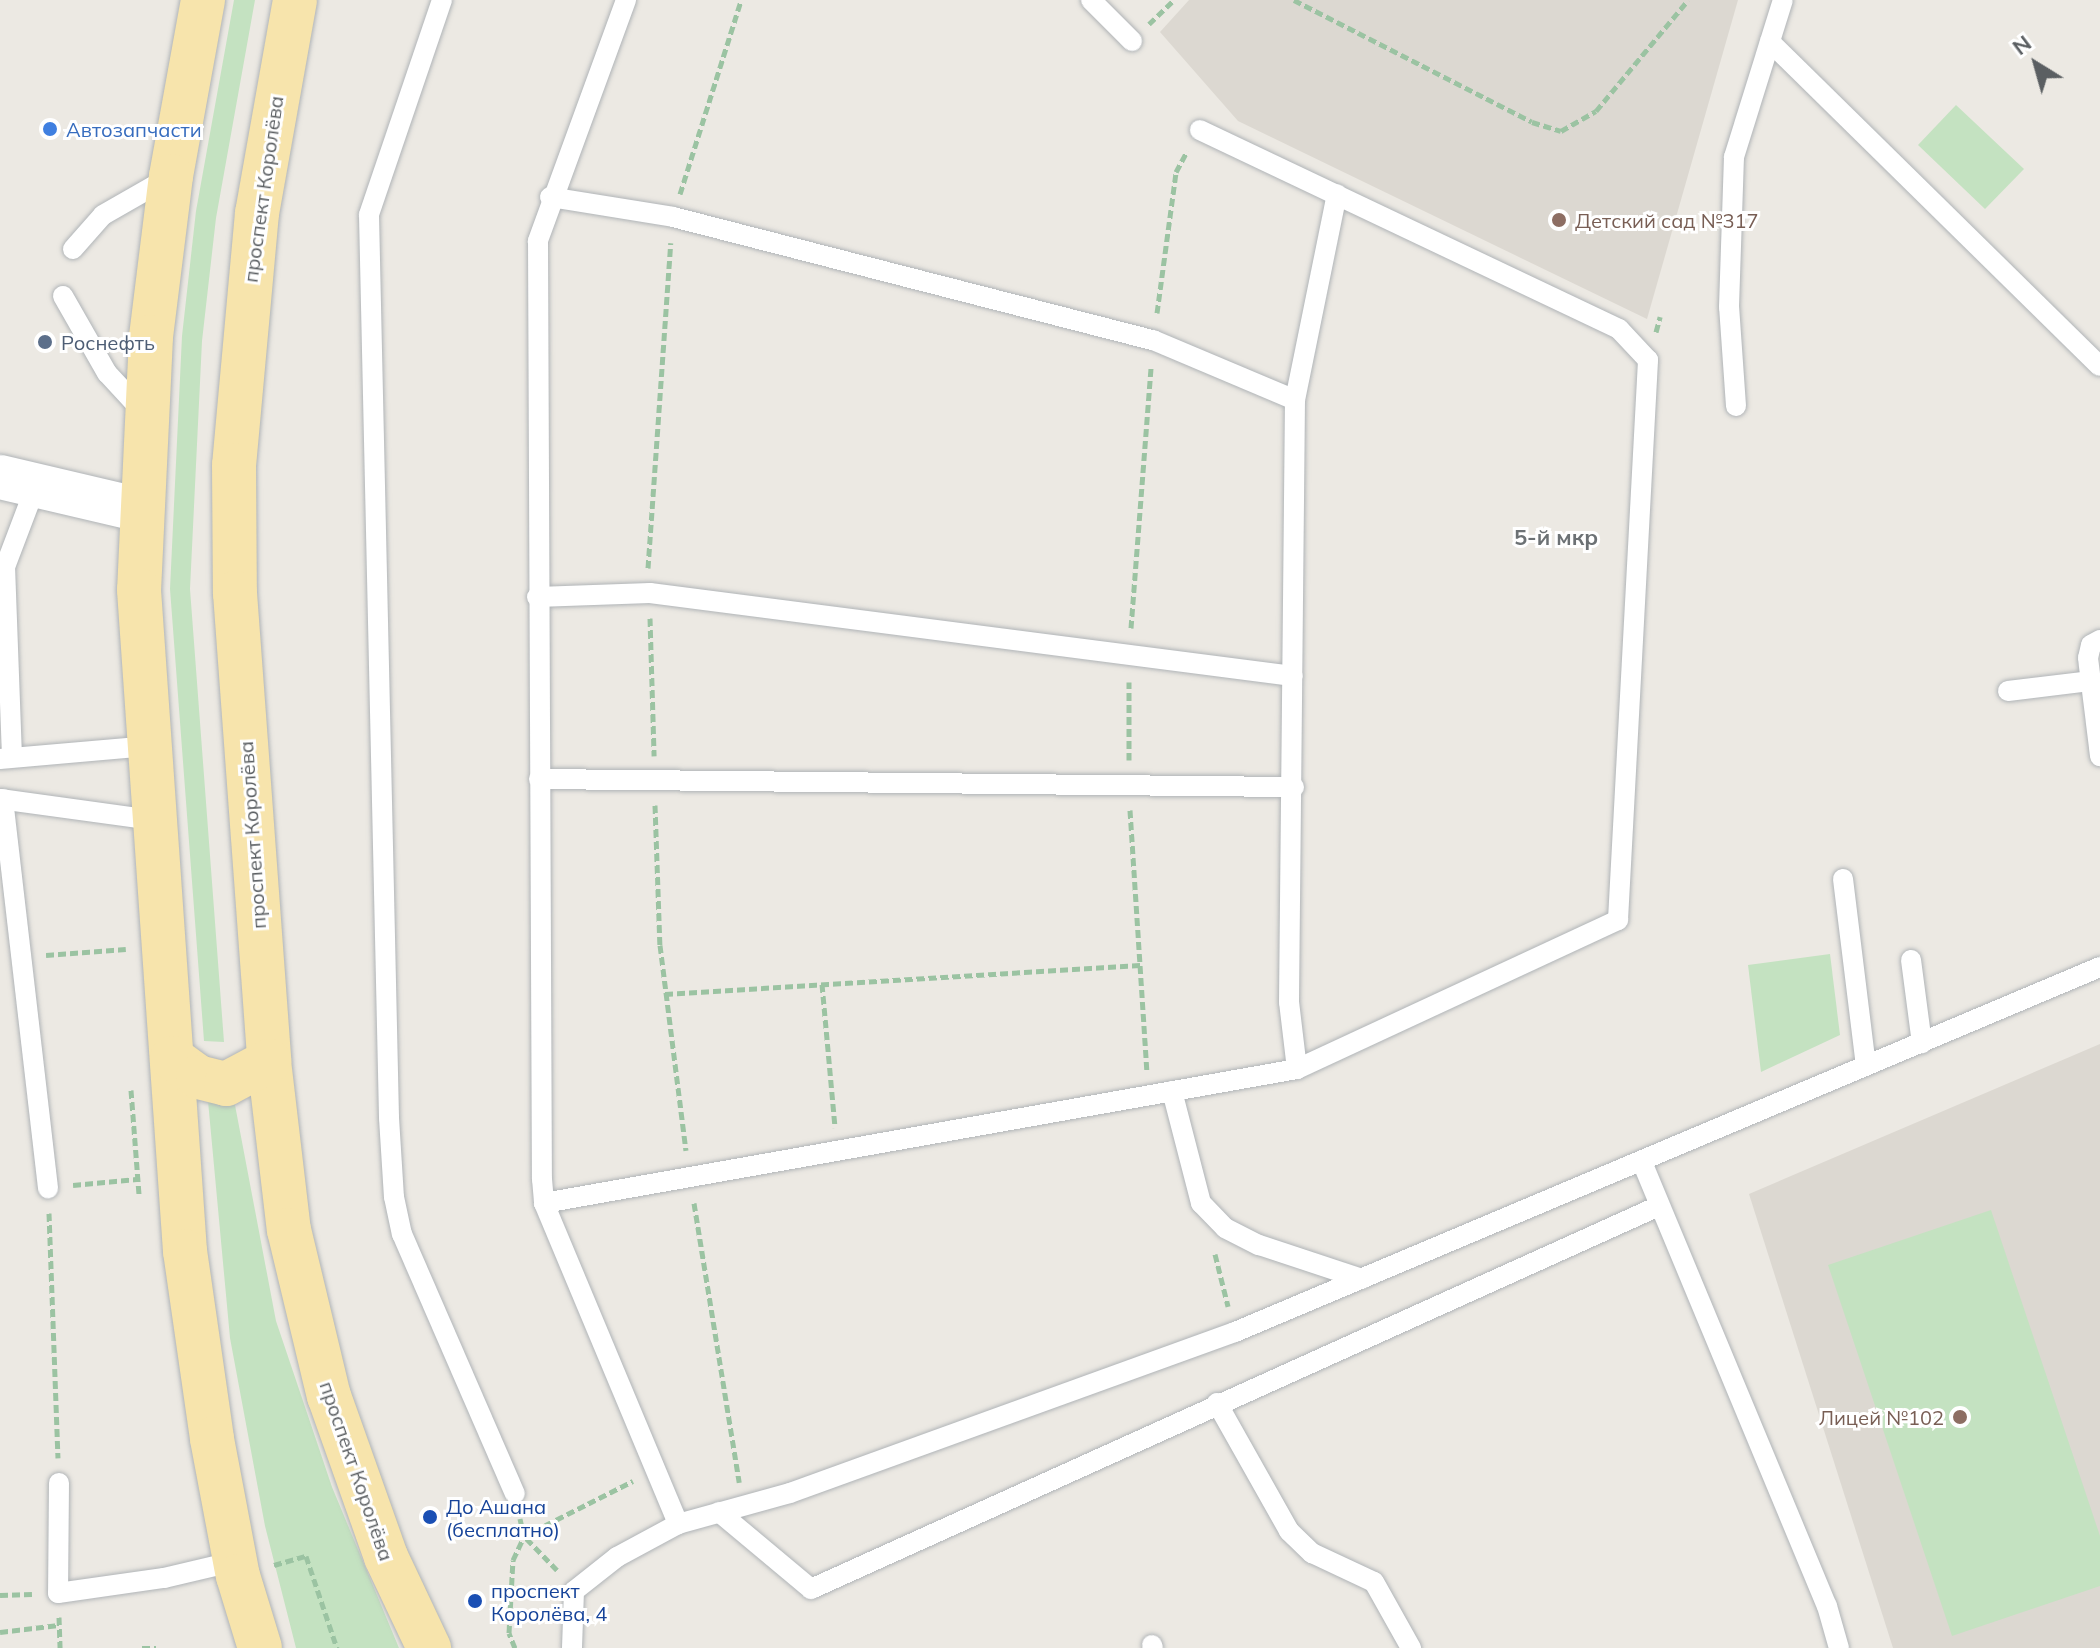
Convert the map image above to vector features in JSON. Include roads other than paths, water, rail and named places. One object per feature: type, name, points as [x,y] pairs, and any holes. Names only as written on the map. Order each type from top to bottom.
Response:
[{"type":"main road","points":[[203,0],[171,176],[146,414],[139,590],[172,1058],[197,1345],[237,1568],[260,1648]]},
{"type":"main road","name":"проспект Королёва","points":[[295,0],[257,213],[234,465],[235,593],[269,1061],[289,1230],[329,1396],[386,1557],[429,1648]]},
{"type":"main road","points":[[172,1058],[198,1077],[226,1084],[269,1061]]},
{"type":"street","points":[[18,483],[141,510]]},
{"type":"lane","points":[[442,0],[369,215],[389,1118],[394,1197],[402,1234],[515,1494]]},
{"type":"lane","points":[[626,0],[550,197],[538,241],[535,289],[544,1203],[678,1524]]},
{"type":"lane","points":[[1091,0],[1132,41]]},
{"type":"lane","points":[[1736,406],[1729,307],[1734,157],[1783,0]]},
{"type":"lane","points":[[1770,42],[2100,366]]},
{"type":"lane","points":[[544,1203],[1297,1069],[1618,920],[1648,360],[1619,329],[1200,130]]},
{"type":"lane","points":[[73,249],[103,215],[171,176]]},
{"type":"lane","points":[[1297,1069],[1289,1002],[1294,787],[1295,400],[1337,194]]},
{"type":"lane","points":[[550,197],[673,217],[1153,340],[1295,400]]},
{"type":"lane","points":[[63,296],[107,373],[146,414]]},
{"type":"lane","points":[[18,483],[2,567],[6,758],[150,746]]},
{"type":"lane","points":[[537,597],[650,593],[1129,652],[1293,676]]},
{"type":"lane","points":[[2100,640],[2091,645],[2088,658],[2100,756]]},
{"type":"lane","points":[[2008,691],[2091,681]]},
{"type":"lane","points":[[539,779],[1294,787]]},
{"type":"lane","points":[[48,1188],[2,799],[154,820]]},
{"type":"lane","points":[[1843,879],[1866,1066]]},
{"type":"lane","points":[[1911,960],[1922,1043]]},
{"type":"lane","points":[[572,1648],[574,1591],[617,1557],[678,1524],[790,1493],[1235,1332],[2100,967]]},
{"type":"lane","points":[[1172,1091],[1201,1203],[1225,1228],[1259,1245],[1362,1279]]},
{"type":"lane","points":[[1642,1162],[1827,1606],[1839,1648]]},
{"type":"lane","points":[[719,1512],[811,1589],[1659,1206]]},
{"type":"lane","points":[[1217,1403],[1289,1531],[1312,1553],[1374,1582],[1411,1648]]},
{"type":"lane","points":[[59,1483],[58,1593],[237,1568]]},
{"type":"place","name":"Автозапчасти","points":[[50,129]]},
{"type":"place","name":"Детский сад №317","points":[[1559,220]]},
{"type":"place","name":"Роснефть","points":[[45,342]]},
{"type":"place","name":"Лицей №102","points":[[1960,1417]]},
{"type":"place","name":"До Ашана (бесплатно)","points":[[430,1517]]},
{"type":"place","name":"проспект Королёва, 4","points":[[475,1601]]},
{"type":"district","name":"5-й мкр","points":[[1556,538]]}]
